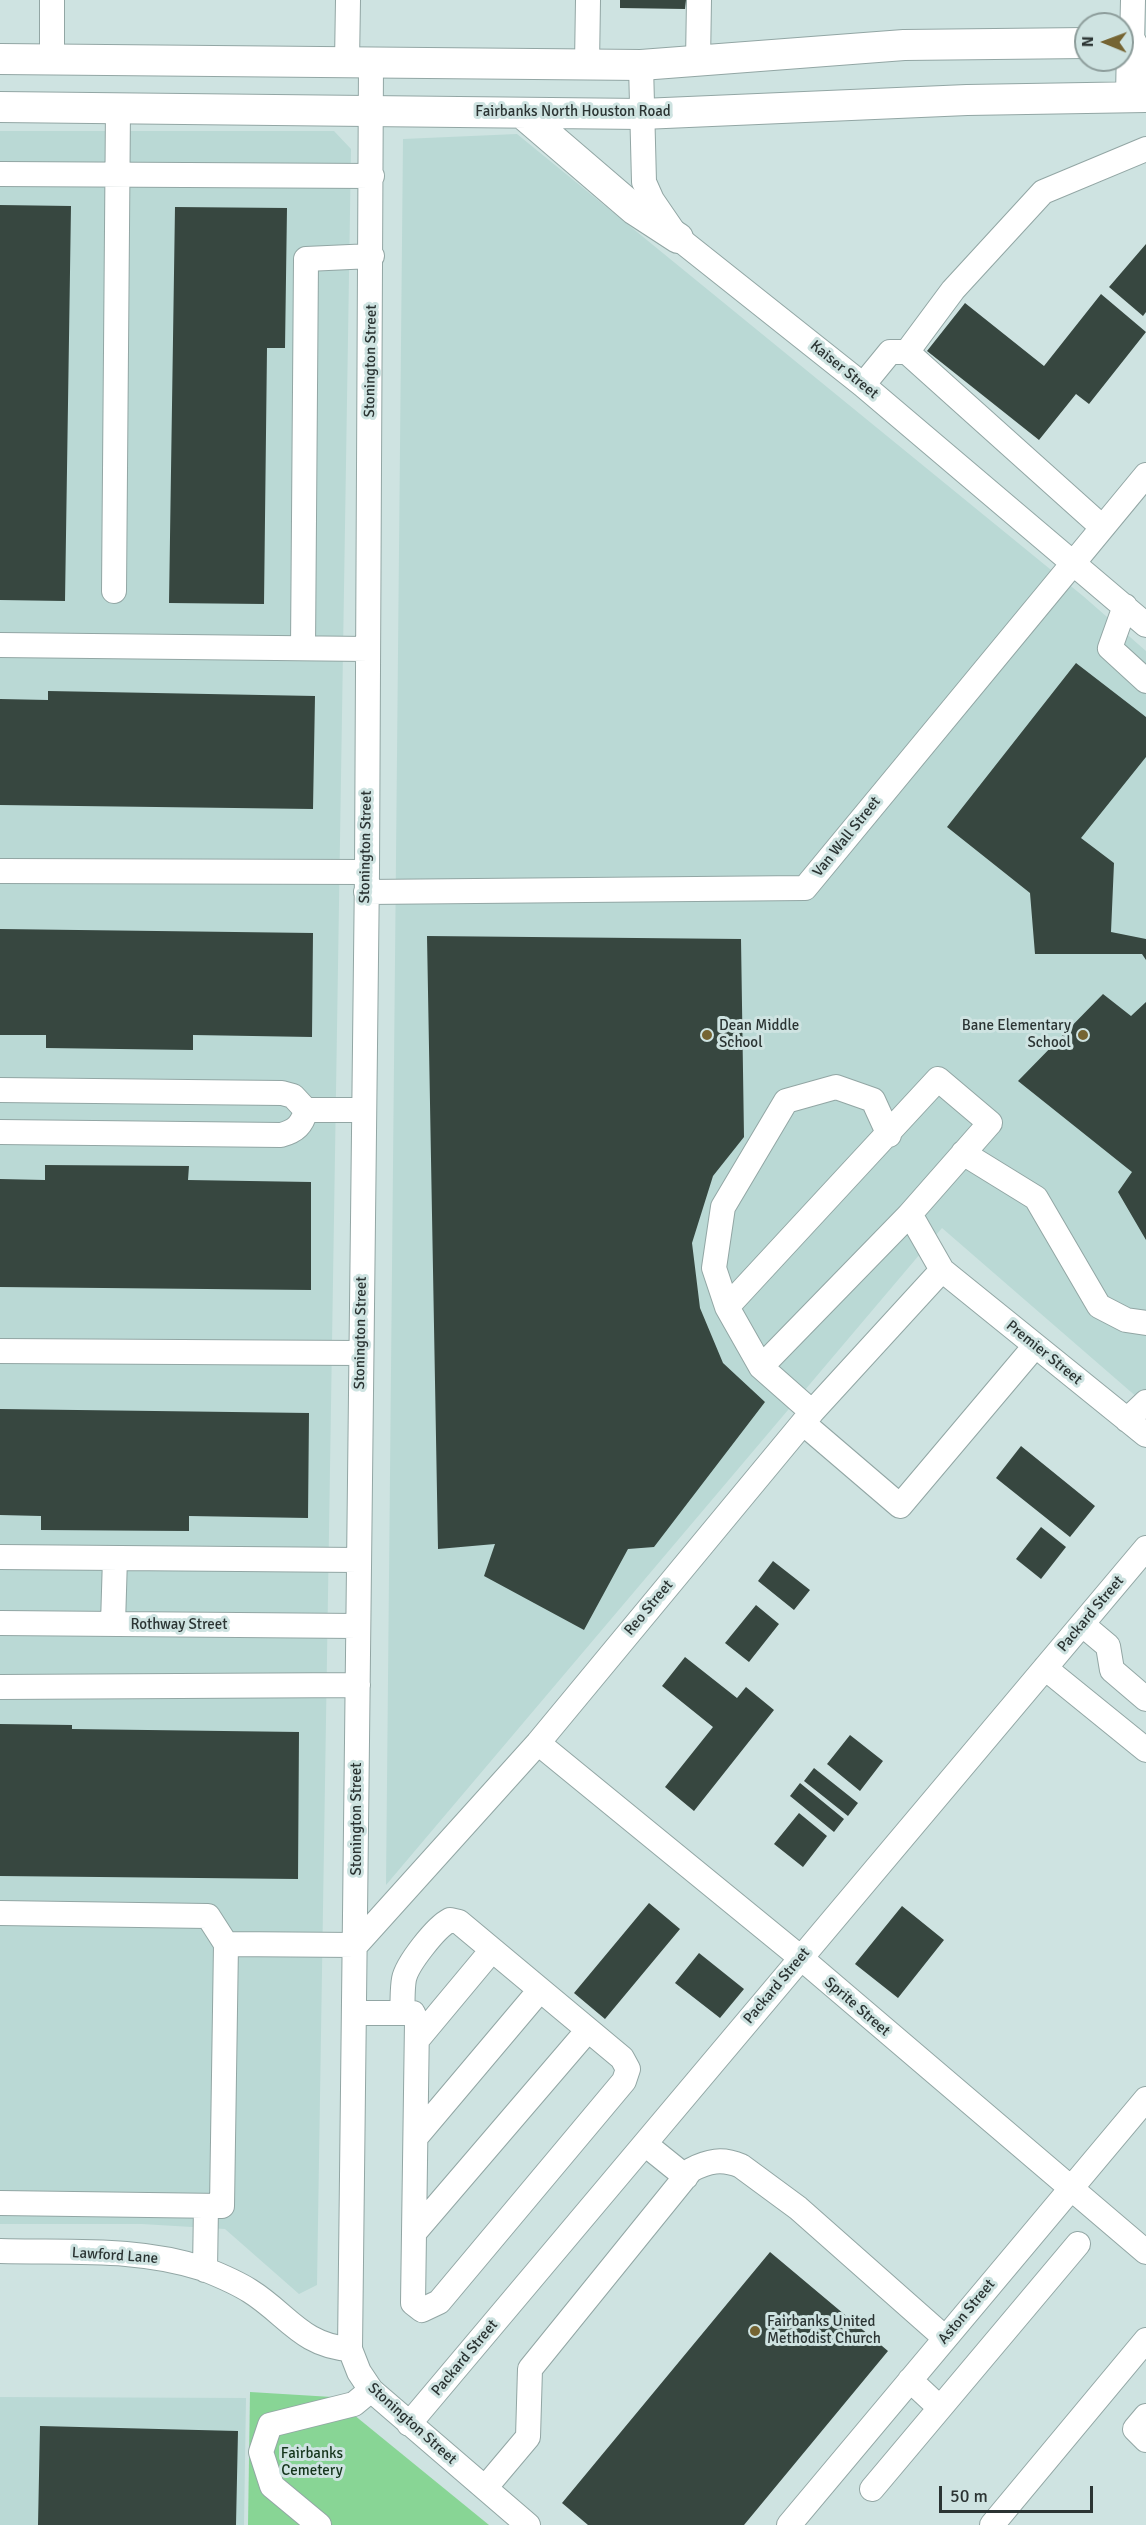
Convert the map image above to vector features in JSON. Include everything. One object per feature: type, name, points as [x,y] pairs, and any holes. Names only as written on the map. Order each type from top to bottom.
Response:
[{"type":"main road","points":[[0,59],[641,65],[904,45],[1074,43]]},
{"type":"main road","points":[[1134,55],[1138,97]]},
{"type":"main road","name":"Fairbanks North Houston Road","points":[[0,107],[642,114],[967,100],[1138,97]]},
{"type":"main road","points":[[522,113],[635,210],[678,238]]},
{"type":"street","points":[[52,0],[52,59]]},
{"type":"street","name":"Stonington Street","points":[[348,0],[359,62],[371,110],[372,176],[357,1626],[356,1945],[350,2349],[359,2372],[371,2390],[528,2525]]},
{"type":"street","points":[[587,64],[588,0]]},
{"type":"street","points":[[698,60],[699,0]]},
{"type":"street","points":[[1134,35],[1138,1]]},
{"type":"street","name":"Kaiser Street","points":[[641,65],[644,182],[652,200],[678,238],[863,385],[1146,625]]},
{"type":"street","points":[[114,591],[118,108]]},
{"type":"street","points":[[907,352],[953,290],[1043,192],[1146,148]]},
{"type":"street","points":[[0,174],[372,176]]},
{"type":"street","points":[[303,648],[306,259],[372,256]]},
{"type":"street","points":[[863,385],[890,352],[907,352],[1102,527]]},
{"type":"street","name":"Van Wall Street","points":[[366,882],[805,888],[1146,475]]},
{"type":"street","points":[[1125,606],[1110,648],[1146,681]]},
{"type":"street","points":[[0,645],[368,648]]},
{"type":"street","points":[[0,871],[366,882]]},
{"type":"street","points":[[727,1307],[889,1135],[938,1079],[990,1123],[910,1214],[762,1367]]},
{"type":"street","points":[[889,1135],[873,1100],[836,1087],[786,1101],[723,1207],[714,1268],[727,1307],[762,1367],[807,1418],[900,1506],[1035,1346]]},
{"type":"street","points":[[0,1090],[282,1093],[293,1096],[306,1110],[363,1110]]},
{"type":"street","points":[[0,1132],[281,1135],[293,1132],[303,1123],[306,1110]]},
{"type":"street","points":[[963,1153],[1036,1198],[1099,1306],[1126,1320],[1146,1323]]},
{"type":"street","points":[[910,1214],[942,1270]]},
{"type":"street","name":"Premier Street","points":[[942,1270],[1146,1436]]},
{"type":"street","name":"Reo Street","points":[[356,1945],[538,1743],[807,1418],[942,1270]]},
{"type":"street","points":[[0,1352],[361,1353]]},
{"type":"street","points":[[1127,1420],[1146,1402]]},
{"type":"street","name":"Packard Street","points":[[409,2424],[1146,1548]]},
{"type":"street","points":[[0,1557],[358,1560]]},
{"type":"street","points":[[113,1624],[115,1558]]},
{"type":"street","name":"Rothway Street","points":[[0,1623],[357,1626]]},
{"type":"street","points":[[1083,1625],[1108,1646],[1112,1670],[1146,1699]]},
{"type":"street","points":[[1045,1668],[1146,1750]]},
{"type":"street","points":[[0,1687],[358,1685]]},
{"type":"street","name":"Sprite Street","points":[[538,1743],[801,1958],[1146,2252]]},
{"type":"street","points":[[0,1913],[208,1916],[226,1944],[222,2206],[0,2203]]},
{"type":"street","points":[[355,2013],[402,2013],[413,2013],[417,2022],[413,2302],[422,2310],[439,2302],[624,2081],[628,2069],[622,2058],[459,1922],[450,1920],[442,1924],[409,1967],[404,1979],[402,2013]]},
{"type":"street","points":[[226,1944],[356,1945]]},
{"type":"street","points":[[417,2040],[492,1950]]},
{"type":"street","points":[[416,2137],[540,1990]]},
{"type":"street","points":[[414,2233],[588,2030]]},
{"type":"street","name":"Aston Street","points":[[789,2525],[1146,2099]]},
{"type":"street","points":[[645,2144],[686,2177]]},
{"type":"street","points":[[485,2488],[528,2437],[530,2369],[691,2170],[713,2160],[741,2166],[798,2208],[945,2338]]},
{"type":"street","points":[[205,2270],[206,2206]]},
{"type":"street","points":[[872,2489],[1078,2244]]},
{"type":"street","name":"Lawford Lane","points":[[0,2251],[130,2254],[174,2261],[205,2270],[250,2290],[315,2342],[331,2348],[350,2349]]},
{"type":"street","points":[[982,2294],[1012,2322]]},
{"type":"street","points":[[992,2525],[1146,2340]]},
{"type":"street","points":[[910,2380],[940,2408]]},
{"type":"street","points":[[319,2525],[272,2486],[261,2452],[270,2425],[354,2404],[371,2390]]},
{"type":"street","points":[[1146,2416],[1136,2429],[1146,2440]]},
{"type":"shaded area","points":[[0,131],[334,131],[351,149],[317,2285],[299,2294],[225,2229],[142,2224],[0,2224]]},
{"type":"shaded area","name":"Dean Middle School","points":[[517,134],[1083,596],[1146,651],[1146,1405],[942,1228],[386,1885],[403,139]]},
{"type":"shaded area","points":[[0,2397],[246,2398],[244,2525],[0,2525]]},
{"type":"green space","name":"Fairbanks Cemetery","points":[[250,2392],[332,2397],[489,2525],[248,2525]]},
{"type":"building","points":[[620,0],[686,0],[685,9],[620,8]]},
{"type":"building","points":[[0,205],[71,206],[65,601],[0,600]]},
{"type":"building","points":[[175,207],[287,208],[285,348],[267,348],[264,604],[169,603]]},
{"type":"building","points":[[1146,244],[1146,312],[1143,316],[1109,287]]},
{"type":"building","points":[[1101,294],[1146,332],[1089,404],[1076,394],[1039,440],[927,351],[965,303],[1044,366]]},
{"type":"building","points":[[1076,663],[1146,717],[1146,757],[1081,838],[1114,863],[1111,932],[1146,939],[1146,960],[1142,954],[1035,954],[1030,893],[947,827]]},
{"type":"building","points":[[48,691],[315,696],[313,809],[0,805],[0,699],[48,700]]},
{"type":"building","points":[[0,929],[313,933],[312,1037],[193,1035],[193,1050],[46,1048],[46,1035],[0,1035]]},
{"type":"building","points":[[427,936],[741,939],[744,1137],[713,1176],[692,1243],[700,1308],[723,1363],[765,1402],[654,1547],[628,1549],[584,1630],[484,1576],[495,1544],[438,1549]]},
{"type":"building","points":[[1103,994],[1131,1016],[1146,1002],[1146,1240],[1118,1192],[1132,1172],[1018,1081]]},
{"type":"building","points":[[45,1165],[189,1166],[188,1180],[311,1182],[311,1290],[0,1287],[0,1179],[45,1180]]},
{"type":"building","points":[[0,1409],[309,1413],[308,1518],[189,1516],[189,1531],[41,1530],[41,1516],[0,1515]]},
{"type":"building","points":[[1021,1446],[1095,1506],[1070,1537],[996,1478]]},
{"type":"building","points":[[1041,1527],[1066,1547],[1041,1579],[1016,1559]]},
{"type":"building","points":[[773,1561],[810,1590],[794,1610],[758,1581]]},
{"type":"building","points":[[756,1605],[779,1624],[749,1662],[725,1643]]},
{"type":"building","points":[[685,1657],[737,1698],[746,1687],[774,1710],[694,1811],[665,1787],[713,1727],[662,1686]]},
{"type":"building","points":[[0,1724],[72,1725],[72,1729],[299,1732],[298,1879],[0,1876]]},
{"type":"building","points":[[850,1735],[883,1761],[860,1791],[827,1764]]},
{"type":"building","points":[[814,1768],[858,1803],[848,1816],[804,1781]]},
{"type":"building","points":[[800,1783],[844,1819],[834,1832],[790,1796]]},
{"type":"building","points":[[799,1813],[827,1836],[803,1867],[774,1844]]},
{"type":"building","points":[[649,1903],[680,1929],[605,2019],[574,1993]]},
{"type":"building","points":[[902,1906],[944,1940],[898,1998],[855,1964]]},
{"type":"building","points":[[699,1953],[744,1989],[720,2018],[675,1983]]},
{"type":"building","points":[[770,2252],[888,2351],[744,2525],[588,2525],[562,2503]]},
{"type":"building","points":[[40,2426],[238,2431],[236,2525],[38,2525]]},
{"type":"place","name":"Dean Middle School","points":[[707,1035]]},
{"type":"place","name":"Bane Elementary School","points":[[1083,1035]]},
{"type":"place","name":"Fairbanks United Methodist Church","points":[[755,2331]]}]
